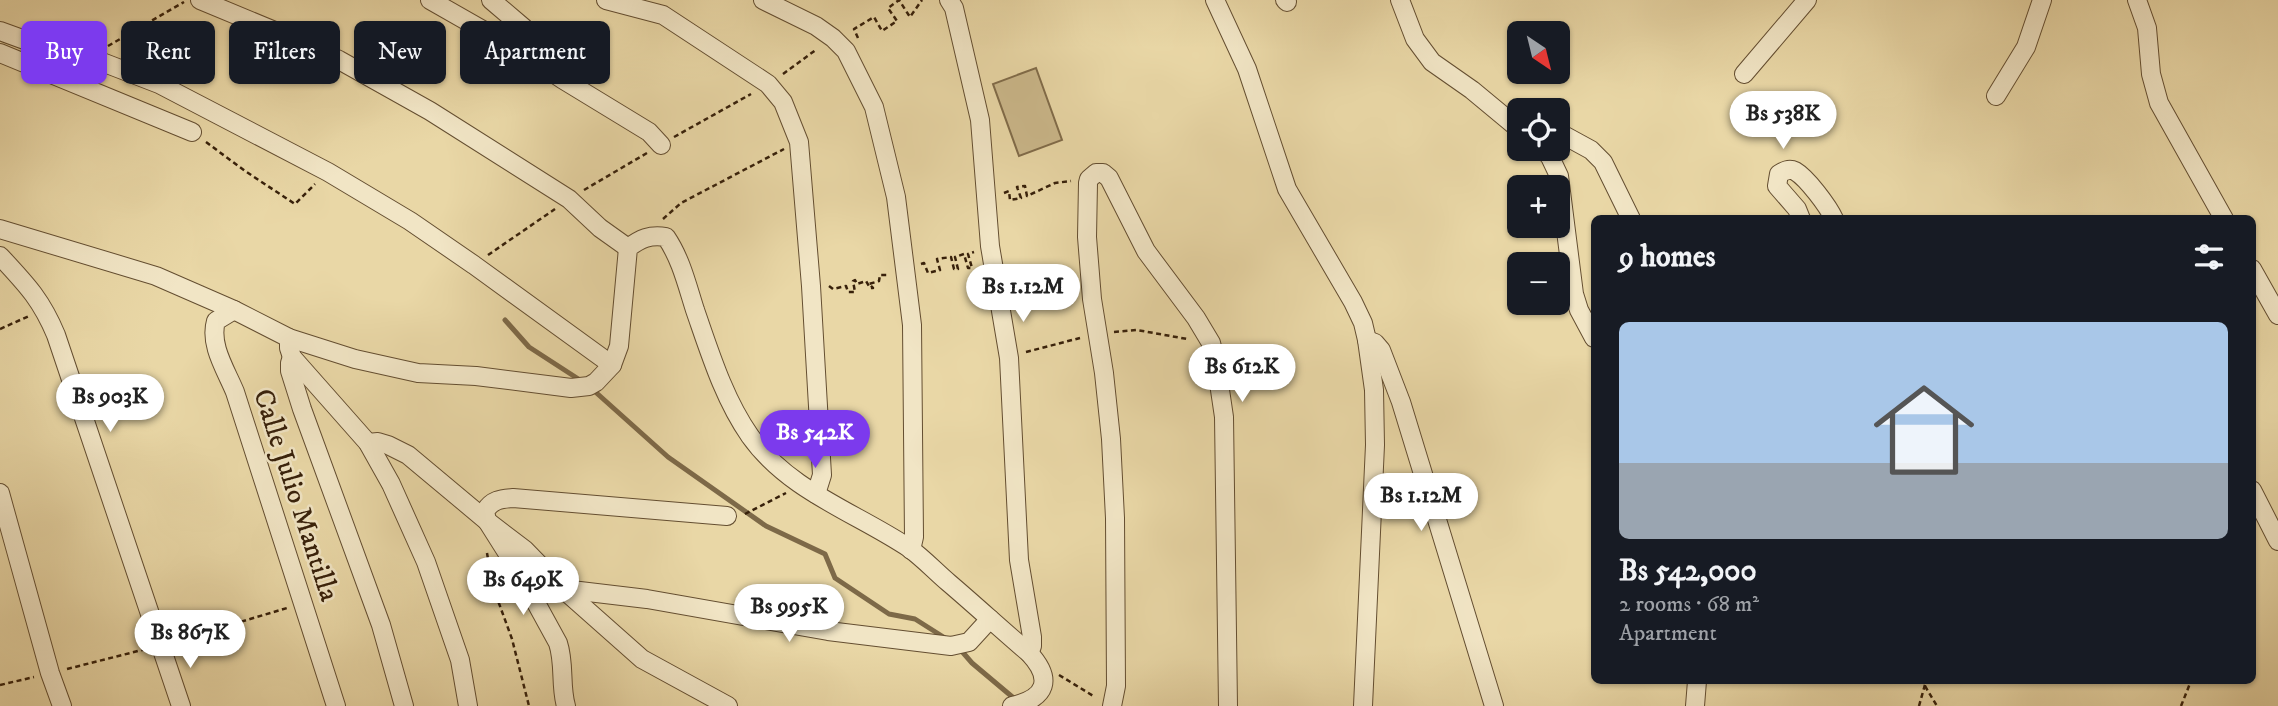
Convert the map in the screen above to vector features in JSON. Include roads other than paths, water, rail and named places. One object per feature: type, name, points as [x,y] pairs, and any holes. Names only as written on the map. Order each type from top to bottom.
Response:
[{"type":"street","points":[[200,0],[339,60],[430,111],[569,199],[600,228],[628,248]]},
{"type":"street","points":[[430,0],[467,21]]},
{"type":"street","points":[[491,0],[516,21]]},
{"type":"street","points":[[606,0],[663,15],[768,84],[782,102],[799,142],[822,475],[816,494]]},
{"type":"street","points":[[763,0],[816,26],[833,38],[846,51],[874,107],[896,197],[912,325],[914,537],[911,550]]},
{"type":"street","points":[[949,0],[954,8],[980,120],[990,246],[1009,358],[1019,560],[1032,637],[1029,653]]},
{"type":"street","points":[[1215,0],[1247,69],[1287,189],[1353,302],[1363,323],[1367,340],[1374,390],[1375,445],[1363,706]]},
{"type":"street","points":[[1400,0],[1415,39],[1432,62],[1507,119]]},
{"type":"street","points":[[1744,74],[1807,0]]},
{"type":"street","points":[[1996,96],[2026,47],[2042,0]]},
{"type":"street","points":[[2137,0],[2147,28],[2151,74],[2159,103],[2222,215]]},
{"type":"street","points":[[0,31],[21,39]]},
{"type":"street","points":[[0,53],[21,61]]},
{"type":"street","points":[[107,64],[159,84],[328,172],[410,221],[612,365]]},
{"type":"street","points":[[77,84],[192,132]]},
{"type":"street","points":[[570,84],[649,132],[662,145]]},
{"type":"street","points":[[1570,139],[1591,150],[1610,172],[1629,215]]},
{"type":"street","points":[[1551,161],[1559,176],[1574,295],[1591,332]]},
{"type":"street","points":[[1799,215],[1777,186],[1779,174],[1786,170],[1795,171],[1822,200],[1831,215]]},
{"type":"street","points":[[1106,703],[1116,686],[1115,518],[1111,439],[1092,299],[1087,237],[1088,183],[1096,173],[1109,177],[1146,251],[1196,318],[1211,343],[1224,417],[1228,706]]},
{"type":"street","points":[[0,229],[156,276],[234,310],[289,338],[355,359],[418,373],[476,376],[559,387],[589,386],[612,365],[620,346],[628,248]]},
{"type":"street","points":[[628,248],[638,241],[657,235],[666,237],[678,257],[702,330],[737,416],[769,459],[816,494],[911,550],[1029,653],[1041,670],[1042,689],[1035,698],[1012,706]]},
{"type":"street","points":[[0,256],[33,291],[56,335],[181,706]]},
{"type":"street","points":[[2256,276],[2278,315]]},
{"type":"street","name":"Calle Julio Mantilla","points":[[234,310],[216,321],[215,343],[236,392],[336,706]]},
{"type":"street","points":[[289,338],[292,357],[368,443],[391,484],[426,562],[460,660],[468,706]]},
{"type":"street","points":[[1367,340],[1375,343],[1381,350],[1401,402],[1494,706]]},
{"type":"street","points":[[292,357],[290,371],[381,625],[404,706]]},
{"type":"street","points":[[368,443],[378,442],[408,455],[525,550],[563,589],[642,659],[725,705]]},
{"type":"street","points":[[0,493],[50,673],[62,706]]},
{"type":"street","points":[[566,706],[563,696],[562,653],[518,569],[487,521],[485,511],[489,505],[497,499],[513,498],[735,515]]},
{"type":"street","points":[[2256,499],[2278,541]]},
{"type":"street","points":[[563,589],[647,599],[828,631],[951,646],[969,642],[990,619]]},
{"type":"street","points":[[1695,706],[1697,684]]},
{"type":"waterway","points":[[505,320],[529,347],[583,382]]},
{"type":"waterway","points":[[591,388],[668,457],[766,526],[825,554],[835,578],[889,614],[915,619],[945,638]]},
{"type":"waterway","points":[[959,648],[972,663],[1016,700]]}]
